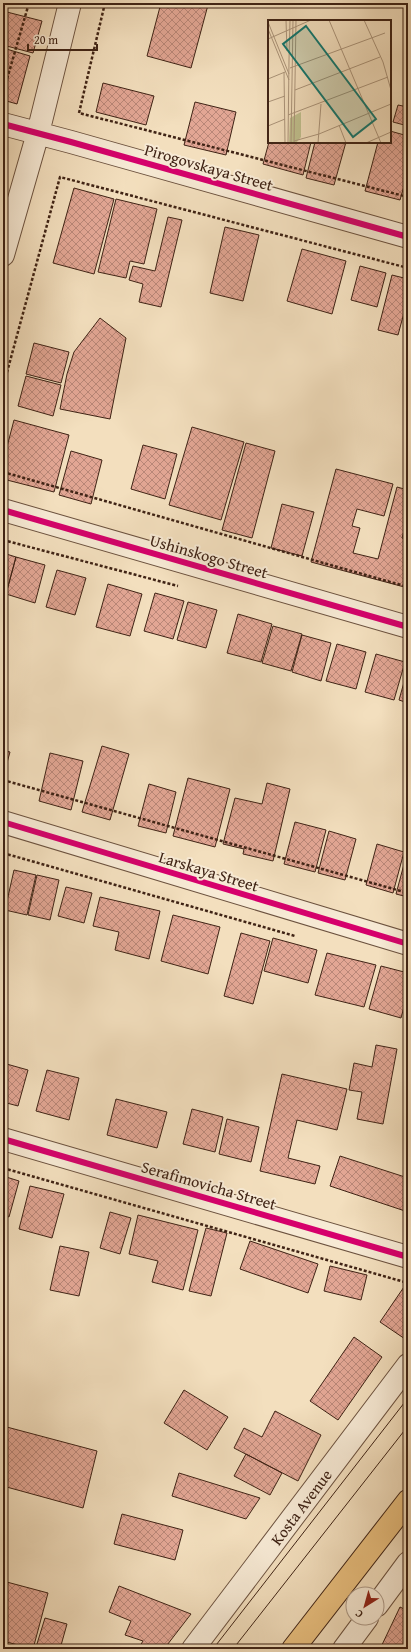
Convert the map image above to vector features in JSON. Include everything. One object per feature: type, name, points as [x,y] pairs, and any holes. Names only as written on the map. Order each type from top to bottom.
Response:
[{"type":"main road","points":[[293,1649],[408,1501]]},
{"type":"street","points":[[3,255],[38,133],[70,3]]},
{"type":"street","name":"Pirogovskaya Street","points":[[3,124],[408,237]]},
{"type":"street","name":"Ushinskogo Street","points":[[3,510],[408,627]]},
{"type":"street","name":"Larskaya Street","points":[[3,822],[408,944]]},
{"type":"street","name":"Serafimovicha Street","points":[[3,1139],[408,1257]]},
{"type":"street","name":"Kosta Avenue","points":[[193,1649],[408,1365]]},
{"type":"street","points":[[385,1594],[408,1563]]},
{"type":"street","points":[[344,1649],[361,1626]]},
{"type":"path","points":[[3,93],[28,3]]},
{"type":"path","points":[[105,3],[79,113],[408,196]]},
{"type":"path","points":[[3,388],[60,177],[408,268]]},
{"type":"path","points":[[3,472],[408,587]]},
{"type":"path","points":[[3,780],[408,893]]},
{"type":"path","points":[[3,853],[297,936]]},
{"type":"path","points":[[3,1168],[408,1283]]},
{"type":"building","points":[[161,3],[201,3],[208,5],[191,68],[147,56]]},
{"type":"building","points":[[3,11],[42,21],[33,53],[3,45]]},
{"type":"building","points":[[3,48],[30,56],[17,104],[3,100]]},
{"type":"building","points":[[103,83],[154,96],[146,125],[96,112]]},
{"type":"building","points":[[195,102],[236,112],[226,155],[184,145]]},
{"type":"building","points":[[398,105],[408,107],[408,126],[393,122]]},
{"type":"building","points":[[391,131],[408,136],[408,172],[400,200],[365,191],[378,143],[391,143]]},
{"type":"building","points":[[269,143],[311,143],[303,175],[263,164]]},
{"type":"building","points":[[315,143],[346,143],[334,185],[306,178]]},
{"type":"building","points":[[74,188],[114,199],[94,274],[53,263]]},
{"type":"building","points":[[116,199],[157,209],[144,264],[130,261],[126,278],[98,272]]},
{"type":"building","points":[[168,217],[182,220],[161,307],[139,302],[143,284],[129,280],[133,266],[155,271]]},
{"type":"building","points":[[225,227],[259,235],[243,301],[210,293]]},
{"type":"building","points":[[302,249],[346,261],[332,314],[287,301]]},
{"type":"building","points":[[360,266],[386,273],[377,307],[351,300]]},
{"type":"building","points":[[392,275],[408,279],[408,298],[398,335],[378,330]]},
{"type":"building","points":[[100,318],[126,338],[110,419],[60,409],[67,374],[74,352]]},
{"type":"building","points":[[34,343],[69,352],[61,383],[26,374]]},
{"type":"building","points":[[26,376],[61,385],[53,416],[18,406]]},
{"type":"building","points":[[14,420],[69,435],[54,492],[3,479],[3,462]]},
{"type":"building","points":[[192,427],[244,442],[221,520],[169,505]]},
{"type":"building","points":[[246,443],[275,451],[252,538],[222,530]]},
{"type":"building","points":[[143,445],[177,454],[165,499],[131,489]]},
{"type":"building","points":[[71,451],[102,460],[91,504],[59,495]]},
{"type":"building","points":[[336,469],[393,484],[384,516],[357,509],[352,526],[360,528],[353,553],[378,559],[397,487],[408,490],[408,516],[402,538],[408,540],[408,588],[311,562]]},
{"type":"building","points":[[282,504],[314,512],[302,556],[271,548]]},
{"type":"building","points":[[3,553],[16,557],[6,594],[3,594]]},
{"type":"building","points":[[16,557],[45,565],[35,603],[6,594]]},
{"type":"building","points":[[57,570],[86,578],[75,615],[46,607]]},
{"type":"building","points":[[108,584],[142,594],[130,636],[96,627]]},
{"type":"building","points":[[155,593],[184,601],[173,639],[144,631]]},
{"type":"building","points":[[188,602],[217,610],[206,648],[177,640]]},
{"type":"building","points":[[238,614],[272,624],[261,662],[227,653]]},
{"type":"building","points":[[273,626],[302,634],[291,671],[262,663]]},
{"type":"building","points":[[302,635],[331,643],[321,681],[292,672]]},
{"type":"building","points":[[337,644],[366,652],[356,689],[326,681]]},
{"type":"building","points":[[376,654],[405,662],[394,700],[365,692]]},
{"type":"building","points":[[408,668],[408,703],[399,700]]},
{"type":"building","points":[[102,746],[129,754],[110,820],[82,812]]},
{"type":"building","points":[[3,750],[10,752],[3,777]]},
{"type":"building","points":[[50,753],[83,761],[71,810],[39,801]]},
{"type":"building","points":[[188,778],[230,789],[215,847],[173,836]]},
{"type":"building","points":[[267,783],[290,789],[273,861],[243,854],[244,849],[223,844],[235,798],[262,804]]},
{"type":"building","points":[[149,784],[176,792],[166,833],[138,826]]},
{"type":"building","points":[[295,822],[326,830],[315,872],[284,864]]},
{"type":"building","points":[[329,831],[356,839],[345,880],[318,873]]},
{"type":"building","points":[[377,844],[404,852],[393,893],[366,885]]},
{"type":"building","points":[[408,853],[408,897],[396,894]]},
{"type":"building","points":[[14,870],[36,875],[27,915],[5,910]]},
{"type":"building","points":[[37,875],[59,880],[50,920],[28,915]]},
{"type":"building","points":[[66,887],[92,893],[84,923],[58,916]]},
{"type":"building","points":[[100,897],[160,911],[149,959],[115,950],[119,932],[93,926]]},
{"type":"building","points":[[173,915],[220,927],[208,974],[161,961]]},
{"type":"building","points":[[241,933],[270,941],[253,1004],[224,996]]},
{"type":"building","points":[[273,938],[317,950],[308,983],[264,971]]},
{"type":"building","points":[[327,953],[376,965],[364,1007],[315,995]]},
{"type":"building","points":[[381,966],[408,973],[408,992],[401,1018],[369,1009]]},
{"type":"building","points":[[376,1045],[397,1049],[383,1124],[357,1119],[362,1092],[349,1090],[354,1063],[372,1067]]},
{"type":"building","points":[[3,1063],[28,1070],[18,1106],[3,1102]]},
{"type":"building","points":[[47,1070],[79,1078],[69,1120],[36,1111]]},
{"type":"building","points":[[282,1074],[347,1089],[337,1130],[297,1120],[288,1158],[320,1166],[315,1184],[260,1171]]},
{"type":"building","points":[[116,1099],[167,1112],[157,1148],[107,1135]]},
{"type":"building","points":[[192,1109],[223,1117],[215,1152],[183,1144]]},
{"type":"building","points":[[227,1119],[259,1127],[251,1162],[219,1154]]},
{"type":"building","points":[[340,1156],[408,1178],[408,1212],[330,1186]]},
{"type":"building","points":[[3,1176],[19,1181],[9,1217],[3,1215]]},
{"type":"building","points":[[30,1186],[64,1194],[52,1238],[19,1229]]},
{"type":"building","points":[[110,1212],[131,1218],[120,1254],[100,1248]]},
{"type":"building","points":[[138,1215],[198,1230],[183,1290],[152,1282],[158,1261],[129,1254]]},
{"type":"building","points":[[206,1228],[227,1233],[211,1296],[189,1291]]},
{"type":"building","points":[[250,1241],[318,1264],[308,1293],[240,1269]]},
{"type":"building","points":[[60,1246],[89,1252],[79,1296],[50,1290]]},
{"type":"building","points":[[330,1266],[367,1275],[361,1300],[324,1291]]},
{"type":"building","points":[[406,1284],[408,1285],[408,1341],[380,1322]]},
{"type":"building","points":[[354,1337],[382,1357],[338,1420],[310,1401]]},
{"type":"building","points":[[184,1390],[228,1417],[207,1450],[164,1423]]},
{"type":"building","points":[[275,1411],[321,1435],[298,1481],[234,1448],[244,1428],[262,1437]]},
{"type":"building","points":[[3,1426],[97,1451],[83,1508],[3,1486]]},
{"type":"building","points":[[246,1454],[282,1473],[270,1495],[234,1476]]},
{"type":"building","points":[[179,1473],[260,1498],[246,1519],[172,1496]]},
{"type":"building","points":[[122,1514],[183,1530],[175,1560],[114,1544]]},
{"type":"building","points":[[3,1581],[48,1593],[33,1649],[3,1641]]},
{"type":"building","points":[[119,1586],[191,1614],[164,1649],[138,1649],[143,1641],[125,1635],[131,1621],[109,1612]]},
{"type":"building","points":[[400,1607],[406,1610],[408,1607],[408,1649],[380,1649]]},
{"type":"building","points":[[45,1618],[67,1624],[60,1649],[44,1649],[36,1647]]},
{"type":"tram line","points":[[213,1649],[408,1398]]},
{"type":"tram line","points":[[233,1649],[408,1426]]},
{"type":"cycle path","points":[[3,124],[408,237]]},
{"type":"cycle path","points":[[3,510],[408,627]]},
{"type":"cycle path","points":[[3,822],[408,944]]},
{"type":"cycle path","points":[[3,1139],[408,1257]]}]
